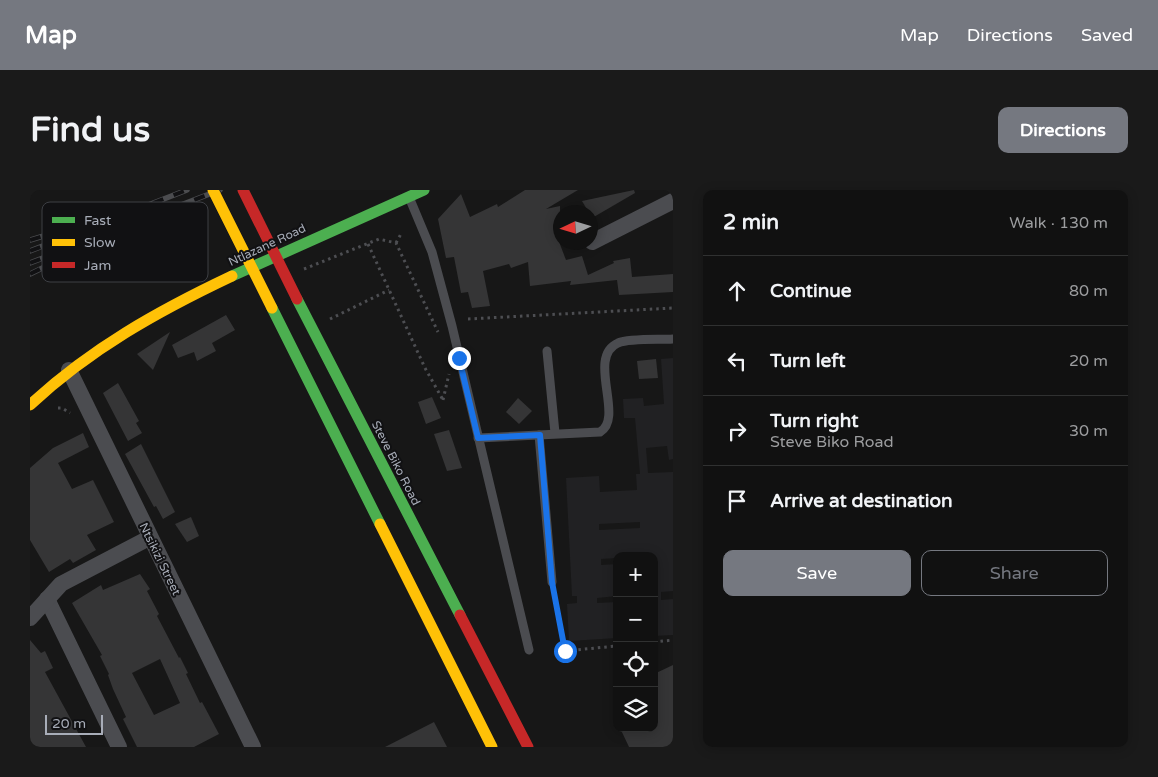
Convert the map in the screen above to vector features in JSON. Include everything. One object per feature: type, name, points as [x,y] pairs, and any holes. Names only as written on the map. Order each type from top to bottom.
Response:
[{"type":"street","points":[[213,190],[492,747]]},
{"type":"street","name":"Steve Biko Road","points":[[242,190],[528,747]]},
{"type":"street","name":"Ntlazane Road","points":[[30,404],[69,370],[125,331],[183,299],[424,190]]},
{"type":"street","points":[[598,239],[673,201]]},
{"type":"street","name":"Ntsikizi Street","points":[[69,370],[149,538],[253,747]]},
{"type":"street","points":[[30,618],[61,584],[149,538]]},
{"type":"street","points":[[47,599],[118,747]]},
{"type":"lane","points":[[409,197],[432,252],[529,650]]},
{"type":"lane","points":[[478,438],[600,432],[607,426],[606,361],[608,353],[617,344],[673,339]]},
{"type":"lane","points":[[547,351],[555,434]]},
{"type":"lane","points":[[540,435],[552,582]]},
{"type":"path","points":[[396,243],[402,232]]},
{"type":"path","points":[[368,244],[425,368],[443,400]]},
{"type":"path","points":[[325,322],[389,290]]},
{"type":"path","points":[[468,319],[673,308]]},
{"type":"path","points":[[53,408],[62,408],[76,419]]},
{"type":"path","points":[[552,582],[565,651],[613,646]]},
{"type":"path","points":[[658,642],[673,640]]},
{"type":"shaded area","points":[[673,358],[673,459],[669,460],[667,446],[646,448],[648,473],[673,472],[673,591],[661,592],[661,600],[673,599],[673,635],[658,636],[658,552],[613,552],[613,558],[601,559],[601,565],[613,564],[613,596],[597,598],[597,603],[613,602],[613,638],[569,641],[567,604],[577,603],[577,596],[572,596],[566,478],[599,476],[600,492],[637,490],[636,474],[640,474],[635,418],[624,418],[623,399],[643,398],[644,406],[664,404],[661,359]],"holes":[[[640,522],[640,528],[599,530],[599,524]]]},
{"type":"building","points":[[525,190],[578,190],[546,209],[553,208],[553,250],[562,250],[566,260],[582,256],[588,275],[614,263],[613,261],[630,258],[632,277],[673,274],[673,292],[619,295],[617,280],[570,285],[571,281],[530,286],[528,262],[511,268],[509,264],[483,271],[490,306],[472,308],[468,292],[461,293],[454,257],[446,258],[438,219],[461,194],[470,217],[497,204],[498,207]]},
{"type":"building","points":[[634,190],[635,193],[598,215],[598,205],[584,205],[582,201]]},
{"type":"building","points":[[226,315],[235,330],[212,343],[216,351],[197,361],[194,352],[178,358],[172,345]]},
{"type":"building","points":[[170,332],[153,370],[137,354]]},
{"type":"building","points":[[656,359],[658,378],[639,379],[637,361]]},
{"type":"building","points":[[118,383],[139,421],[136,423],[142,433],[128,441],[103,393]]},
{"type":"building","points":[[432,397],[441,418],[426,424],[418,402]]},
{"type":"building","points":[[518,398],[532,411],[519,424],[506,412]]},
{"type":"building","points":[[449,430],[462,468],[447,471],[434,434]]},
{"type":"building","points":[[83,433],[89,447],[58,463],[72,489],[93,480],[114,522],[87,535],[96,550],[73,563],[70,559],[49,572],[30,540],[30,468],[53,448]]},
{"type":"building","points":[[141,444],[175,512],[163,519],[156,506],[154,507],[125,454]]},
{"type":"building","points":[[191,517],[199,536],[187,542],[175,524]]},
{"type":"building","points":[[140,574],[150,589],[147,591],[159,614],[157,616],[188,673],[186,674],[200,703],[202,702],[219,734],[194,747],[137,747],[123,719],[126,717],[100,656],[102,655],[72,603],[101,585],[103,590]],"holes":[[[160,659],[180,703],[154,715],[132,673]]]},
{"type":"building","points":[[30,640],[41,653],[45,651],[53,668],[45,672],[86,747],[30,747]]},
{"type":"building","points":[[673,665],[673,747],[629,747],[622,732],[658,732],[658,672]]},
{"type":"building","points":[[434,722],[447,747],[385,747]]},
{"type":"railway","points":[[156,202],[187,190]]},
{"type":"railway","points":[[189,202],[220,190]]},
{"type":"railway","points":[[30,240],[42,236]]},
{"type":"railway","points":[[30,251],[42,246]]},
{"type":"railway","points":[[30,263],[42,258]]},
{"type":"railway","points":[[30,274],[42,268]]},
{"type":"traffic: fast","points":[[232,276],[424,190]]},
{"type":"traffic: fast","points":[[297,299],[460,615]]},
{"type":"traffic: fast","points":[[272,308],[380,524]]},
{"type":"traffic: slow","points":[[213,190],[272,308]]},
{"type":"traffic: slow","points":[[30,405],[76,366],[151,317],[232,276]]},
{"type":"traffic: slow","points":[[380,524],[492,747]]},
{"type":"traffic: jam","points":[[243,190],[297,299]]},
{"type":"traffic: jam","points":[[460,615],[528,747]]},
{"type":"route","points":[[459,358],[478,438],[540,435],[552,582],[565,651]]}]
